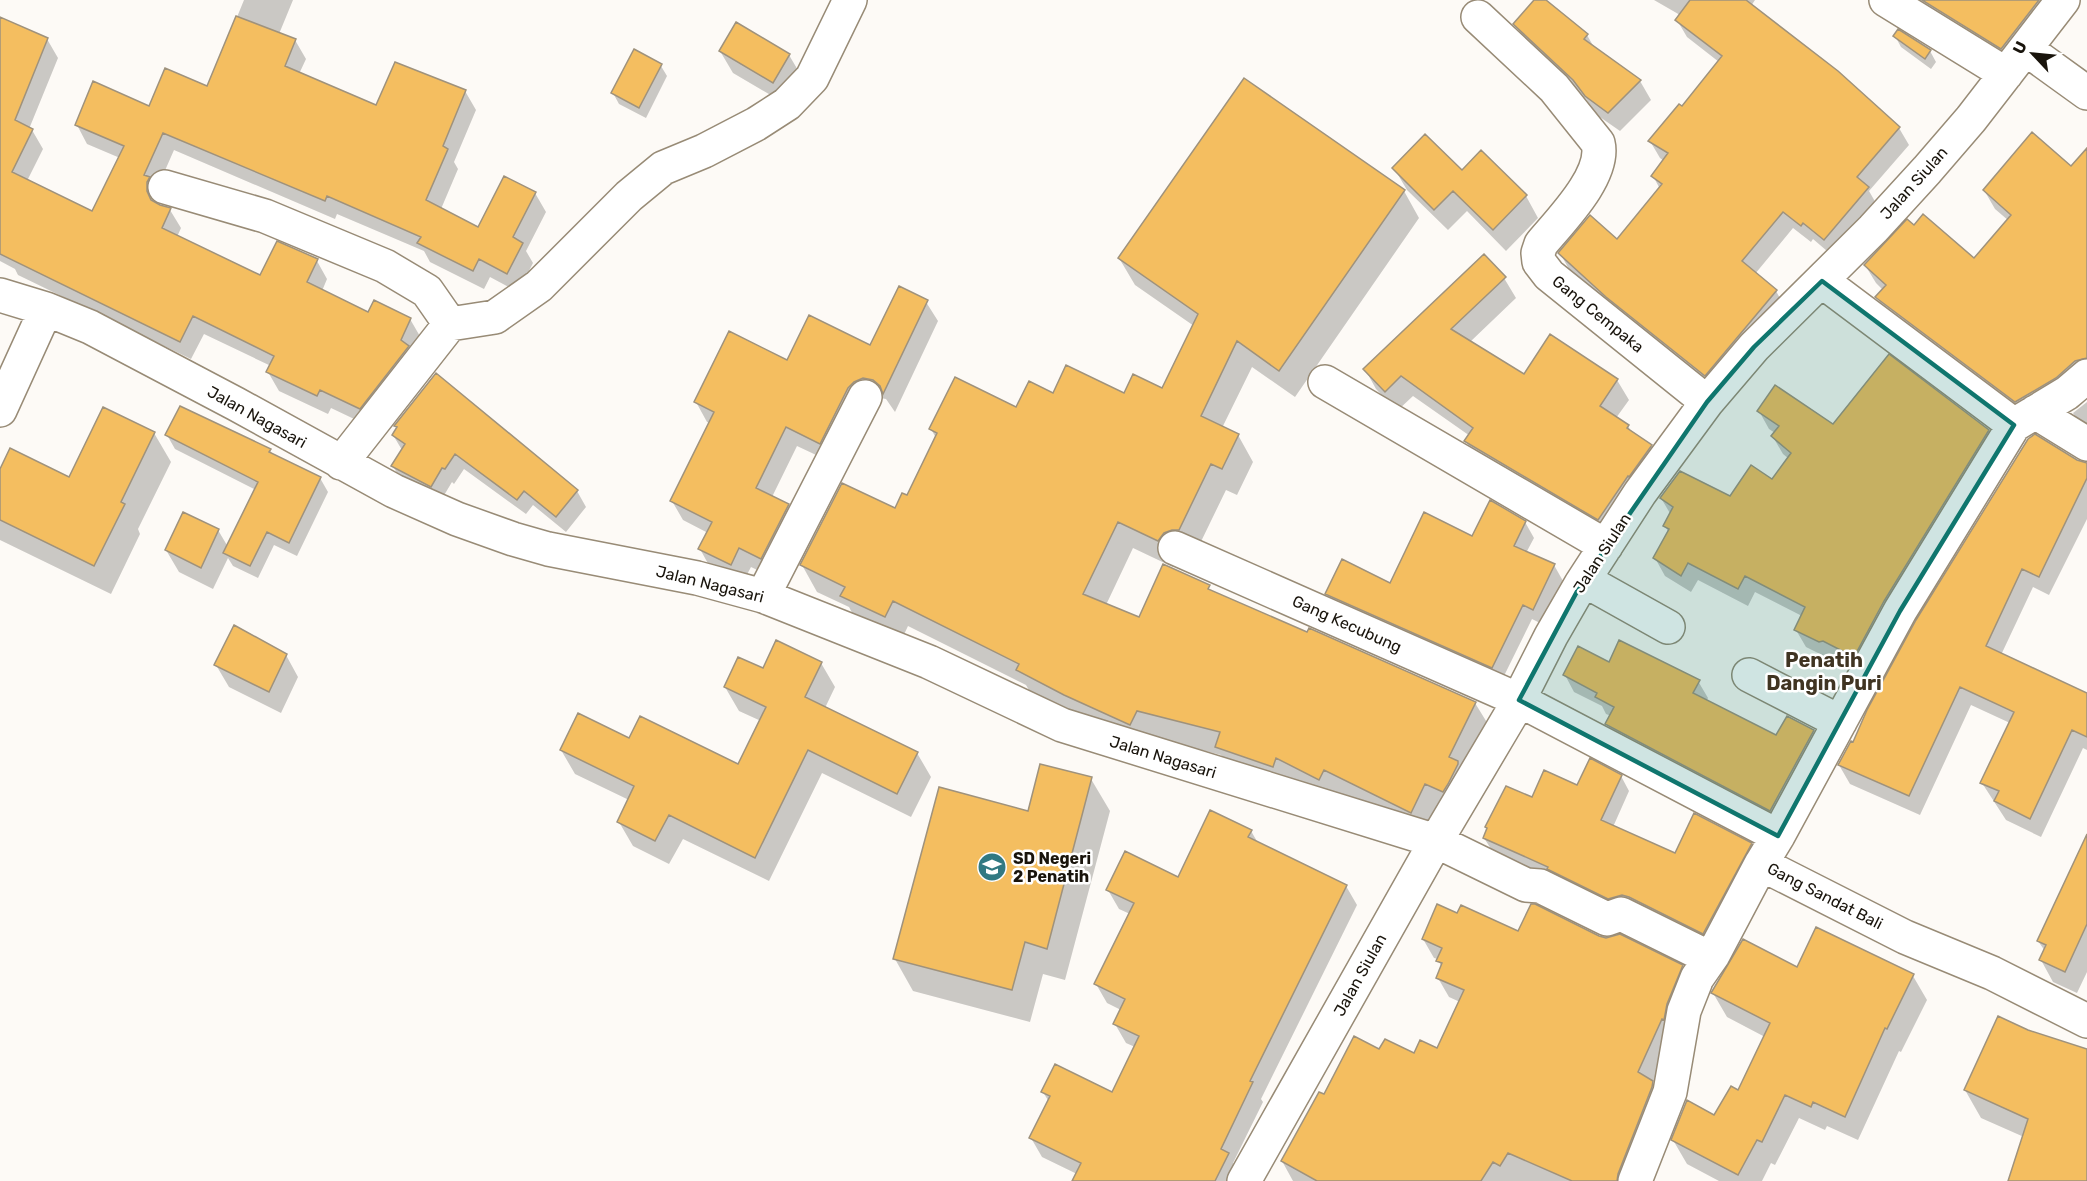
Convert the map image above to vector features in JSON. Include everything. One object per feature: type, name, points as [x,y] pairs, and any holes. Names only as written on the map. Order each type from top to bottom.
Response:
[{"type":"street","points":[[341,463],[450,324],[495,317],[539,286],[629,196],[663,168],[704,151],[787,104],[812,78],[850,0]]},
{"type":"street","points":[[1886,0],[2087,93]]},
{"type":"street","name":"Jalan Siulan","points":[[1244,1181],[1436,841],[1519,700],[1551,636],[1640,493],[1707,402],[1754,347],[1822,281],[1928,170],[2063,0]]},
{"type":"street","name":"Gang Cempaka","points":[[1478,16],[1554,88],[1598,143],[1600,153],[1589,182],[1541,244],[1538,253],[1539,262],[1563,288],[1707,402]]},
{"type":"street","points":[[165,188],[265,216],[385,266],[427,291],[450,324]]},
{"type":"street","points":[[1822,281],[2025,418],[2087,444]]},
{"type":"street","name":"Jalan Nagasari","points":[[0,295],[46,309],[90,327],[341,463],[457,519],[548,549],[697,578],[763,596],[929,662],[1062,725],[1436,841],[1526,885],[1540,886],[1607,919],[1621,914],[1710,958]]},
{"type":"street","points":[[0,410],[46,309]]},
{"type":"street","points":[[1778,836],[1899,611],[2025,418],[2067,393],[2087,376]]},
{"type":"street","points":[[1325,382],[1606,546]]},
{"type":"street","points":[[763,596],[865,397]]},
{"type":"street","name":"Gang Kecubung","points":[[1175,548],[1519,700]]},
{"type":"street","points":[[1584,580],[1668,627]]},
{"type":"street","points":[[1749,675],[1840,722]]},
{"type":"street","name":"Gang Sandat Bali","points":[[1519,700],[1778,836],[1761,864],[1905,937],[1992,974],[2087,1021]]},
{"type":"street","points":[[1635,1181],[1670,1092],[1684,1011],[1697,978],[1761,864]]},
{"type":"highlighted area","points":[[1822,281],[2014,425],[1900,611],[1778,836],[1519,700],[1581,584],[1707,402],[1754,347]]},
{"type":"building","points":[[1534,0],[1546,0],[1588,34],[1584,39],[1641,80],[1608,113],[1585,96],[1573,80],[1513,24]]},
{"type":"building","points":[[1690,0],[1746,0],[1838,71],[1900,127],[1857,177],[1869,187],[1824,240],[1803,223],[1801,226],[1783,212],[1742,261],[1777,290],[1705,376],[1606,297],[1558,253],[1590,215],[1617,239],[1662,184],[1651,176],[1668,153],[1648,141],[1679,104],[1682,106],[1722,56],[1675,20]]},
{"type":"building","points":[[1922,0],[2039,0],[2001,49]]},
{"type":"building","points":[[236,16],[296,39],[285,66],[376,105],[395,62],[466,90],[443,146],[448,149],[426,200],[478,227],[504,176],[536,192],[513,237],[523,243],[507,274],[479,259],[473,271],[417,243],[421,237],[327,196],[325,201],[163,133],[144,175],[150,177],[147,182],[147,191],[151,200],[171,208],[162,228],[260,275],[277,241],[318,259],[307,282],[368,312],[374,300],[411,318],[401,340],[409,346],[360,409],[320,390],[317,396],[266,372],[274,356],[193,316],[180,342],[0,254],[0,17],[48,38],[15,120],[33,129],[12,172],[92,211],[124,146],[75,125],[93,81],[149,106],[165,68],[207,86]]},
{"type":"building","points":[[736,22],[790,54],[773,83],[719,51]]},
{"type":"building","points":[[1898,29],[1931,50],[1925,59],[1893,36]]},
{"type":"building","points":[[634,49],[662,64],[639,108],[611,93]]},
{"type":"building","points":[[1244,78],[1405,190],[1279,371],[1237,341],[1201,416],[1239,434],[1222,469],[1211,464],[1179,530],[1164,533],[1158,541],[1118,522],[1083,594],[1139,617],[1163,564],[1210,585],[1208,589],[1307,632],[1309,628],[1476,702],[1449,757],[1458,761],[1458,764],[1448,784],[1443,792],[1425,784],[1411,813],[1324,770],[1319,780],[1276,758],[1273,767],[1215,747],[1220,732],[1137,711],[1130,725],[1016,670],[1019,664],[893,601],[885,617],[840,596],[845,587],[800,565],[842,483],[895,508],[902,493],[907,495],[937,433],[929,429],[955,377],[1016,407],[1029,381],[1053,393],[1066,365],[1124,393],[1133,374],[1162,388],[1198,314],[1118,258]]},
{"type":"building","points":[[2032,132],[2071,166],[2087,148],[2087,358],[2075,361],[2056,378],[2015,402],[1875,297],[1886,285],[1864,265],[1907,219],[1914,225],[1923,214],[1974,258],[2011,215],[1983,190]]},
{"type":"building","points":[[1425,134],[1462,170],[1481,150],[1527,195],[1493,230],[1453,191],[1434,210],[1392,168]]},
{"type":"building","points":[[1484,254],[1506,277],[1451,329],[1524,374],[1550,334],[1618,379],[1600,406],[1629,425],[1627,428],[1652,445],[1598,520],[1464,441],[1473,428],[1401,376],[1385,392],[1363,369]]},
{"type":"building","points":[[899,286],[928,300],[883,394],[880,386],[873,380],[863,378],[854,382],[848,388],[820,444],[786,427],[756,488],[789,504],[761,559],[739,548],[731,565],[698,549],[712,522],[670,501],[714,412],[694,402],[729,331],[787,360],[809,315],[870,345]]},
{"type":"building","points":[[1889,354],[1989,430],[1884,601],[1854,657],[1823,641],[1819,642],[1794,630],[1805,607],[1745,576],[1738,589],[1688,563],[1681,576],[1653,558],[1669,529],[1663,526],[1673,507],[1660,498],[1680,471],[1730,496],[1751,465],[1772,479],[1791,453],[1771,436],[1779,426],[1757,411],[1775,385],[1833,424]]},
{"type":"building","points":[[436,373],[578,490],[556,517],[524,491],[517,500],[455,454],[445,469],[442,468],[431,487],[391,466],[405,444],[392,435],[397,427],[394,426]]},
{"type":"building","points":[[180,406],[271,449],[269,452],[321,477],[289,543],[267,532],[250,566],[223,553],[258,482],[165,435]]},
{"type":"building","points":[[103,407],[155,432],[121,502],[125,504],[94,566],[0,520],[0,469],[10,448],[69,477]]},
{"type":"building","points":[[2035,434],[2077,460],[2087,463],[2087,478],[2039,577],[2022,569],[1986,646],[2087,693],[2087,737],[2072,730],[2030,819],[1994,801],[1999,791],[1980,783],[2014,712],[1960,687],[1909,796],[1838,765],[1851,741],[1853,742],[1867,710],[1916,620],[2028,439]]},
{"type":"building","points":[[1490,500],[1526,521],[1514,546],[1555,564],[1533,610],[1523,605],[1492,668],[1325,594],[1342,559],[1390,583],[1424,512],[1472,536]]},
{"type":"building","points":[[183,512],[219,529],[201,568],[165,550]]},
{"type":"building","points":[[234,625],[287,654],[269,692],[214,665]]},
{"type":"building","points":[[776,640],[822,662],[805,697],[918,752],[897,794],[808,750],[755,858],[669,815],[655,841],[617,822],[634,786],[560,750],[578,713],[629,738],[640,716],[738,764],[766,707],[724,687],[738,657],[763,668]]},
{"type":"building","points":[[1619,640],[1700,680],[1693,693],[1776,735],[1787,716],[1814,730],[1770,811],[1605,724],[1614,707],[1595,697],[1597,693],[1563,675],[1578,646],[1609,662]]},
{"type":"building","points":[[1590,758],[1622,775],[1601,820],[1675,853],[1694,813],[1752,843],[1703,934],[1629,897],[1622,895],[1608,899],[1547,869],[1548,867],[1483,838],[1487,828],[1485,827],[1506,786],[1532,797],[1544,770],[1577,785]]},
{"type":"building","name":"SD Negeri 2 Penatih","points":[[1040,764],[1092,777],[1047,949],[1025,942],[1012,990],[893,959],[939,787],[1028,811]]},
{"type":"building","points":[[1210,810],[1252,830],[1248,837],[1347,885],[1250,1081],[1253,1082],[1221,1149],[1229,1153],[1215,1181],[1072,1181],[1081,1163],[1029,1138],[1050,1096],[1041,1092],[1055,1064],[1112,1092],[1139,1036],[1113,1024],[1125,999],[1094,984],[1134,903],[1106,890],[1125,851],[1178,877]]},
{"type":"building","points":[[2087,834],[2087,924],[2065,972],[2039,960],[2046,945],[2037,941]]},
{"type":"building","points":[[1437,904],[1457,913],[1461,905],[1518,931],[1531,904],[1535,904],[1599,936],[1606,938],[1620,934],[1683,965],[1667,1004],[1664,1020],[1662,1019],[1638,1072],[1653,1081],[1652,1087],[1617,1181],[1572,1181],[1508,1153],[1500,1166],[1493,1162],[1481,1181],[1317,1181],[1281,1161],[1319,1092],[1324,1094],[1354,1036],[1379,1049],[1385,1039],[1414,1053],[1420,1040],[1437,1048],[1464,990],[1436,978],[1442,963],[1436,961],[1442,948],[1422,939]]},
{"type":"building","points":[[1816,927],[1914,974],[1887,1029],[1885,1028],[1845,1117],[1813,1102],[1811,1107],[1785,1095],[1762,1142],[1757,1140],[1738,1175],[1671,1140],[1687,1100],[1714,1115],[1731,1086],[1738,1090],[1770,1023],[1711,993],[1743,939],[1797,967]]},
{"type":"building","points":[[1998,1016],[2028,1030],[2087,1049],[2087,1181],[2008,1181],[2028,1119],[1964,1090]]},
{"type":"place","name":"SD Negeri 2 Penatih","points":[[992,867]]},
{"type":"district","name":"Penatih Dangin Puri","points":[[1824,672]]}]
